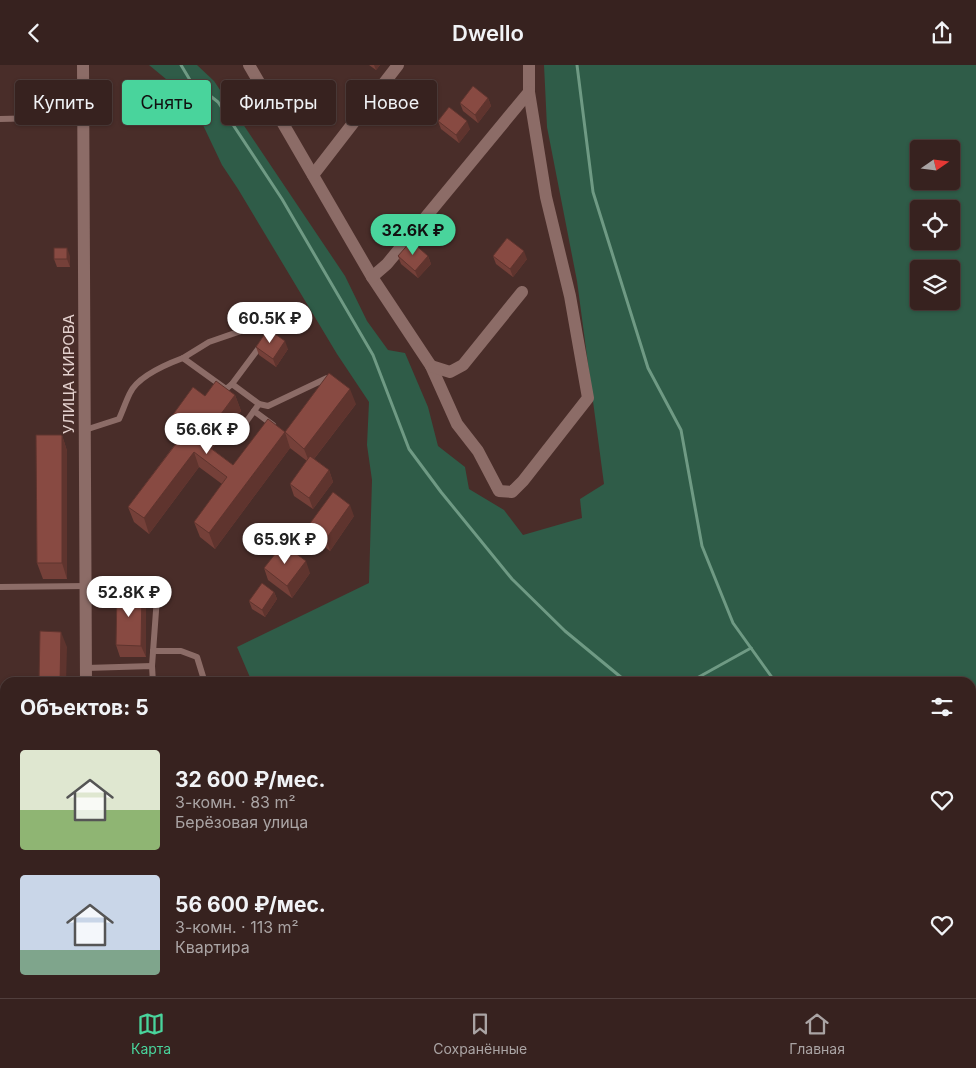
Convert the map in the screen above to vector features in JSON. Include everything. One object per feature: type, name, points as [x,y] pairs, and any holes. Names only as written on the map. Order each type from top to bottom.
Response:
[{"type":"street","name":"УЛИЦА КИРОВА","points":[[83,65],[83,80]]},
{"type":"street","points":[[249,65],[372,277],[430,366],[458,424],[478,451],[500,491],[512,492],[523,481],[588,398],[570,296],[546,197],[529,93],[529,65]]},
{"type":"street","points":[[313,175],[398,65]]},
{"type":"street","points":[[372,277],[387,264],[529,93]]},
{"type":"street","name":"УЛИЦА КИРОВА","points":[[84,125],[86,677]]},
{"type":"street","points":[[430,366],[450,372],[463,365],[522,293]]},
{"type":"lane","points":[[0,119],[15,119]]},
{"type":"lane","points":[[85,430],[119,419],[126,406],[130,391],[145,377],[163,365],[183,358],[209,342],[261,324],[269,334],[232,384],[226,389],[183,358]]},
{"type":"lane","points":[[232,384],[259,404],[268,406],[327,378]]},
{"type":"lane","points":[[246,422],[259,404]]},
{"type":"lane","points":[[254,411],[276,428]]},
{"type":"lane","points":[[0,587],[86,586]]},
{"type":"lane","points":[[153,677],[157,597]]},
{"type":"lane","points":[[153,651],[181,651],[197,657],[203,677]]},
{"type":"lane","points":[[86,667],[152,666]]},
{"type":"green space","points":[[149,65],[197,65],[214,81],[221,91],[221,125],[244,125],[345,276],[367,321],[388,350],[405,353],[428,407],[438,446],[465,467],[469,489],[504,510],[523,535],[582,518],[580,499],[604,484],[577,281],[547,127],[544,65],[976,65],[976,677],[250,677],[237,647],[369,583],[372,480],[367,445],[369,402],[337,354],[222,165],[203,125],[211,125],[211,80],[167,80]]},
{"type":"building","points":[[473,86],[488,98],[475,115],[460,103]]},
{"type":"building","points":[[449,107],[467,121],[456,135],[438,121]]},
{"type":"building","points":[[507,238],[524,251],[510,269],[493,256]]},
{"type":"building","points":[[411,241],[428,256],[415,271],[398,256]]},
{"type":"building","points":[[54,248],[67,248],[67,259],[54,259]]},
{"type":"building","points":[[268,329],[285,341],[273,359],[256,347]]},
{"type":"building","points":[[329,373],[350,389],[304,449],[285,432]]},
{"type":"building","points":[[216,381],[235,395],[201,441],[233,465],[268,419],[285,432],[209,533],[194,522],[227,477],[194,452],[144,518],[128,507],[185,432],[169,420],[193,387],[205,396]]},
{"type":"building","points":[[36,435],[62,435],[62,563],[37,563]]},
{"type":"building","points":[[310,456],[329,470],[309,498],[290,484]]},
{"type":"building","points":[[333,492],[350,505],[326,539],[308,526]]},
{"type":"building","points":[[283,544],[306,561],[287,586],[264,568]]},
{"type":"building","points":[[262,583],[274,592],[262,610],[249,601]]},
{"type":"building","points":[[117,591],[142,591],[141,646],[116,645]]},
{"type":"building","points":[[40,631],[61,632],[60,677],[39,677]]},
{"type":"waterway","points":[[181,65],[190,80],[218,102],[282,199],[373,355],[409,449],[441,492],[512,579],[565,631],[621,677]]},
{"type":"waterway","points":[[577,65],[593,192],[648,368],[681,430],[702,546],[733,623],[772,677]]},
{"type":"waterway","points":[[699,677],[751,648]]}]
